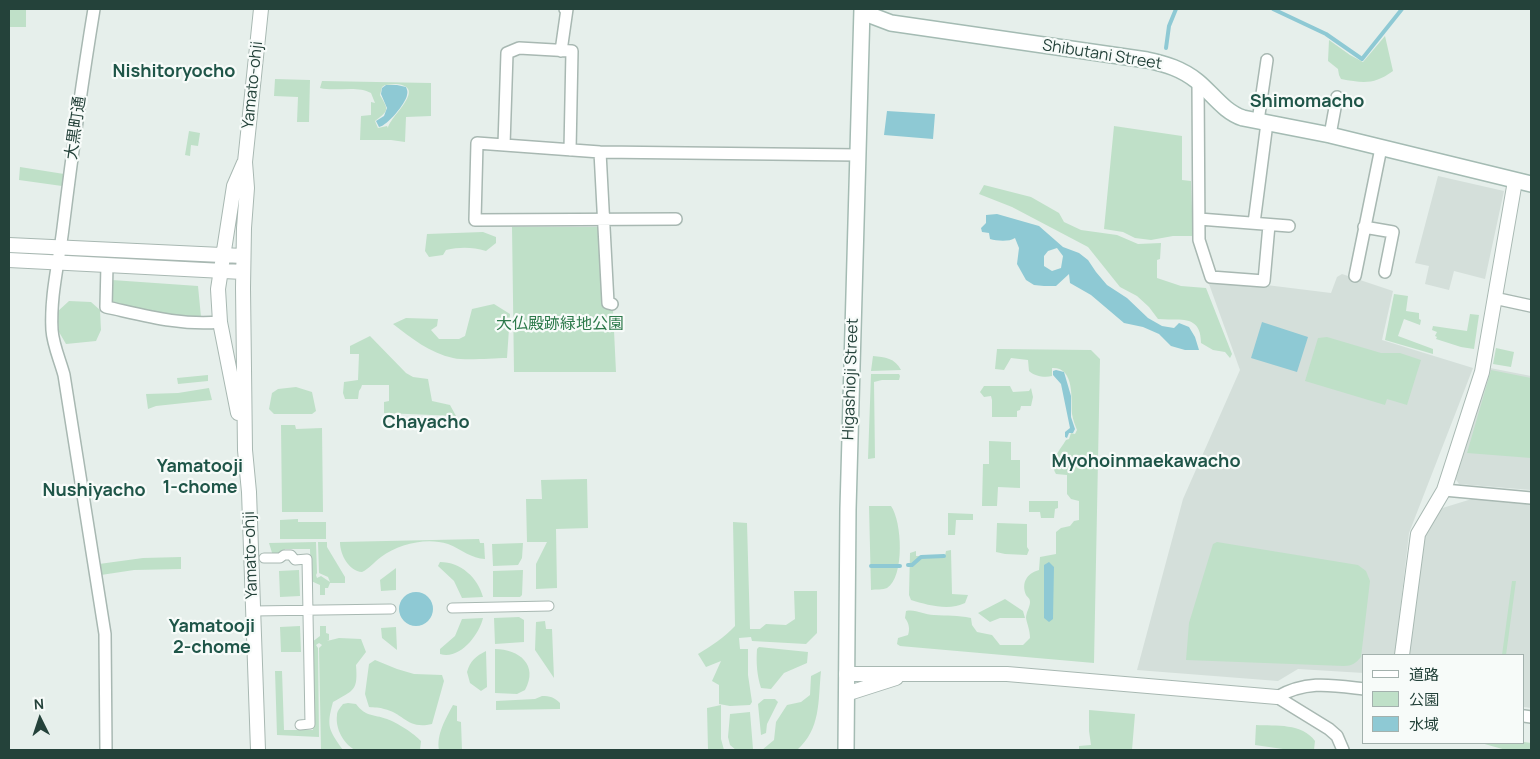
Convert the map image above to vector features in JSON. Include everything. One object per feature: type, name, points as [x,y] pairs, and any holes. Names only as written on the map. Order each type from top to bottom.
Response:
[{"type":"main road","name":"Shibutani Street","points":[[859,10],[891,23],[1147,60],[1176,68],[1198,82],[1235,115],[1330,135],[1531,184]]},
{"type":"main road","name":"Higashioji Street","points":[[846,750],[848,509],[858,155],[859,10]]},
{"type":"street","name":"大黒町通","points":[[94,9],[57,263],[52,333],[64,374],[105,634],[106,750]]},
{"type":"street","name":"Yamato-ohji","points":[[245,162],[261,9]]},
{"type":"street","points":[[561,50],[568,9],[565,9]]},
{"type":"street","points":[[504,145],[507,54],[519,48],[561,50],[572,51],[570,150]]},
{"type":"street","points":[[1254,224],[1267,60]]},
{"type":"street","points":[[1198,82],[1199,240],[1212,277],[1264,281],[1269,225]]},
{"type":"street","points":[[1330,135],[1337,97]]},
{"type":"street","points":[[676,219],[475,220],[477,144],[600,152],[858,155]]},
{"type":"street","points":[[1355,276],[1380,148]]},
{"type":"street","points":[[600,152],[608,303],[612,304]]},
{"type":"street","points":[[245,162],[234,186],[218,289],[220,322],[245,450]]},
{"type":"street","points":[[245,162],[247,188],[243,256],[245,450]]},
{"type":"street","points":[[1402,654],[1418,534],[1444,490],[1482,372],[1515,181]]},
{"type":"street","points":[[1199,219],[1289,226]]},
{"type":"street","points":[[1364,227],[1393,232],[1386,272]]},
{"type":"street","points":[[9,245],[243,256]]},
{"type":"street","points":[[9,260],[243,272]]},
{"type":"street","points":[[107,265],[106,308],[182,322],[220,322]]},
{"type":"street","points":[[1494,298],[1531,306]]},
{"type":"street","name":"Yamato-ohji","points":[[245,450],[258,750]]},
{"type":"street","points":[[1444,490],[1531,498]]},
{"type":"street","points":[[264,558],[280,558],[284,555],[291,555],[295,560],[307,560],[310,724],[300,724]]},
{"type":"street","points":[[452,608],[550,606]]},
{"type":"street","points":[[253,611],[392,609]]},
{"type":"street","points":[[846,674],[1007,674],[1277,697],[1330,729],[1337,736],[1343,750]]},
{"type":"street","points":[[846,694],[910,674]]},
{"type":"street","points":[[1277,697],[1290,690],[1312,684],[1362,688]]},
{"type":"shaded area","points":[[1438,176],[1504,191],[1485,279],[1454,271],[1449,290],[1425,284],[1429,266],[1415,263]]},
{"type":"shaded area","points":[[1342,274],[1393,291],[1382,340],[1473,368],[1409,533],[1395,654],[1362,654],[1362,673],[1298,669],[1278,681],[1137,670],[1183,499],[1240,370],[1209,284],[1226,280],[1331,293],[1337,277]]},
{"type":"shaded area","points":[[1490,368],[1531,376],[1531,490],[1459,484],[1455,478]]},
{"type":"shaded area","points":[[1475,498],[1531,504],[1531,708],[1525,707],[1525,654],[1407,654],[1421,534],[1436,510]]},
{"type":"green space","points":[[9,9],[26,9],[26,27],[9,27]]},
{"type":"green space","points":[[1385,36],[1393,71],[1380,79],[1362,82],[1341,79],[1338,69],[1328,61],[1329,40],[1363,62]]},
{"type":"green space","points":[[275,79],[310,80],[309,122],[297,122],[298,97],[274,96]]},
{"type":"green space","points":[[322,81],[431,83],[431,116],[406,117],[405,142],[360,140],[361,116],[371,115],[371,102],[375,103],[371,93],[359,89],[320,88]],"holes":[[[396,84],[405,86],[409,90],[405,102],[388,128],[387,126],[378,128],[375,121],[386,109],[380,95],[382,87]]]},
{"type":"green space","points":[[1114,126],[1182,136],[1182,180],[1191,181],[1193,236],[1173,236],[1151,240],[1135,238],[1123,232],[1104,229]]},
{"type":"green space","points":[[189,131],[200,133],[198,146],[191,145],[190,156],[185,155]]},
{"type":"green space","points":[[20,167],[64,174],[62,186],[19,180]]},
{"type":"green space","points":[[984,185],[1031,197],[1059,213],[1064,222],[1081,230],[1117,235],[1138,244],[1161,243],[1160,259],[1157,260],[1157,278],[1181,286],[1206,288],[1232,354],[1230,358],[1225,352],[1213,350],[1201,343],[1200,333],[1193,323],[1187,320],[1158,319],[1137,296],[1120,287],[1088,247],[1012,207],[979,194]]},
{"type":"green space","name":"大仏殿跡緑地公園","points":[[512,227],[599,227],[604,309],[613,310],[616,372],[514,372]]},
{"type":"green space","points":[[483,232],[496,237],[496,243],[486,251],[456,248],[446,250],[443,255],[429,257],[425,251],[427,234]]},
{"type":"green space","points":[[112,280],[198,286],[201,317],[191,318],[112,303]]},
{"type":"green space","points":[[1394,294],[1408,296],[1406,311],[1419,313],[1419,319],[1421,320],[1420,325],[1404,319],[1398,336],[1433,349],[1433,354],[1385,340]]},
{"type":"green space","points":[[69,301],[91,302],[100,310],[101,330],[96,341],[66,344],[59,332],[57,312]]},
{"type":"green space","points":[[494,304],[510,314],[507,358],[465,359],[445,356],[421,344],[393,324],[406,318],[438,319],[437,326],[431,330],[439,339],[459,339],[465,336],[472,309]]},
{"type":"green space","points":[[1470,314],[1479,315],[1474,349],[1436,339],[1437,332],[1432,330],[1433,326],[1467,331]]},
{"type":"green space","points":[[370,336],[406,373],[413,377],[428,379],[432,401],[450,405],[456,416],[384,413],[384,402],[389,401],[389,385],[362,385],[358,399],[345,399],[343,393],[344,382],[358,380],[359,354],[350,354],[350,346]]},
{"type":"green space","points":[[1327,337],[1381,353],[1400,353],[1421,360],[1407,405],[1387,399],[1385,405],[1305,381],[1318,338]]},
{"type":"green space","points":[[1496,348],[1514,352],[1511,367],[1493,364]]},
{"type":"green space","points":[[997,349],[1091,350],[1100,359],[1094,663],[900,646],[897,644],[898,638],[908,635],[909,626],[905,618],[906,611],[917,611],[930,615],[971,618],[972,625],[977,632],[992,635],[1000,645],[1023,645],[1030,638],[1026,618],[1030,600],[1026,595],[1024,586],[1026,579],[1031,573],[1039,570],[1040,557],[1056,554],[1056,532],[1079,520],[1079,501],[1071,499],[1067,494],[1067,475],[1056,474],[1054,470],[1054,461],[1060,448],[1069,439],[1071,433],[1075,434],[1077,430],[1073,420],[1068,378],[1059,369],[1052,368],[1052,376],[1043,377],[1034,374],[1029,371],[1028,360],[1011,358],[1004,370],[995,369]]},
{"type":"green space","points":[[873,356],[893,361],[901,370],[871,371]]},
{"type":"green space","points":[[1491,370],[1531,378],[1531,458],[1467,453]]},
{"type":"green space","points":[[871,374],[899,374],[900,376],[899,380],[874,382],[875,458],[868,459]]},
{"type":"green space","points":[[208,375],[208,381],[178,384],[177,378]]},
{"type":"green space","points":[[984,386],[1010,386],[1013,392],[1029,391],[1031,388],[1033,397],[1031,406],[1021,406],[1020,410],[1017,411],[1017,417],[992,417],[991,396],[984,397],[980,392]]},
{"type":"green space","points":[[296,387],[312,392],[316,411],[312,414],[274,414],[269,409],[272,393],[278,389]]},
{"type":"green space","points":[[209,388],[212,400],[156,406],[148,409],[146,394],[178,393]]},
{"type":"green space","points":[[281,425],[295,425],[296,429],[322,428],[323,512],[282,512]]},
{"type":"green space","points":[[989,441],[1011,442],[1011,460],[1020,460],[1020,488],[998,487],[997,506],[982,506],[983,464],[989,464]]},
{"type":"green space","points":[[587,479],[588,528],[556,529],[557,588],[536,589],[536,564],[547,542],[527,542],[526,499],[542,499],[541,480]]},
{"type":"green space","points":[[1029,501],[1058,501],[1058,508],[1055,509],[1054,518],[1041,518],[1040,512],[1029,512]]},
{"type":"green space","points":[[869,506],[891,506],[898,524],[900,548],[897,573],[893,582],[884,589],[871,590]]},
{"type":"green space","points":[[948,513],[973,514],[973,520],[956,520],[955,535],[948,535]]},
{"type":"green space","points":[[298,519],[298,522],[326,522],[326,539],[280,539],[280,520]]},
{"type":"green space","points":[[733,522],[747,523],[750,629],[760,629],[766,624],[786,625],[795,619],[794,591],[817,591],[817,633],[806,644],[752,641],[751,637],[739,638],[740,649],[748,649],[748,675],[752,702],[750,705],[730,706],[719,704],[719,685],[712,681],[721,661],[706,667],[698,654],[713,645],[735,626]]},
{"type":"green space","points":[[997,523],[1027,524],[1027,547],[1029,550],[1027,555],[996,552]]},
{"type":"green space","points":[[479,539],[480,543],[484,543],[485,559],[471,556],[448,544],[431,541],[413,543],[396,548],[362,572],[353,569],[346,562],[340,547],[340,542]]},
{"type":"green space","points":[[316,542],[317,578],[321,576],[330,582],[328,577],[319,573],[318,542],[327,542],[327,547],[345,577],[345,583],[330,583],[328,588],[325,588],[325,595],[320,595],[320,585],[311,581],[310,549],[285,549],[282,555],[273,556],[269,543]]},
{"type":"green space","points":[[1217,542],[1358,565],[1366,571],[1370,581],[1361,657],[1354,664],[1344,666],[1186,660],[1189,623],[1213,544]]},
{"type":"green space","points":[[523,543],[522,558],[518,565],[493,566],[492,544]]},
{"type":"green space","points":[[951,550],[952,594],[968,595],[965,603],[945,607],[911,600],[909,595],[910,553],[916,551],[916,556],[945,556],[946,551]]},
{"type":"green space","points":[[181,557],[181,569],[134,570],[101,575],[99,564],[143,558]]},
{"type":"green space","points":[[440,562],[455,565],[468,572],[481,590],[483,597],[462,598],[454,581],[438,566]]},
{"type":"green space","points":[[396,568],[396,590],[381,591],[380,580]]},
{"type":"green space","points":[[299,570],[300,596],[280,597],[279,571]]},
{"type":"green space","points":[[523,570],[522,595],[520,597],[493,597],[493,571]]},
{"type":"green space","points":[[1512,581],[1516,581],[1506,654],[1502,654]]},
{"type":"green space","points":[[1005,599],[1023,611],[1025,618],[1000,618],[990,622],[978,613]]},
{"type":"green space","points":[[519,617],[524,620],[524,642],[495,644],[494,618]]},
{"type":"green space","points":[[483,618],[481,625],[468,645],[455,653],[440,654],[440,649],[455,636],[462,619]]},
{"type":"green space","points":[[545,621],[546,629],[552,629],[554,678],[535,650],[536,622]]},
{"type":"green space","points":[[300,626],[301,652],[281,652],[280,627]]},
{"type":"green space","points":[[320,626],[326,626],[326,633],[329,634],[329,640],[327,641],[339,638],[361,639],[366,652],[356,665],[356,680],[353,689],[333,702],[331,710],[330,728],[343,750],[321,750],[319,648],[322,645],[319,643],[316,645],[318,648],[319,737],[277,735],[275,671],[282,671],[284,730],[313,730],[312,642],[320,636]]},
{"type":"green space","points":[[396,627],[397,650],[382,638],[381,628]]},
{"type":"green space","points":[[759,647],[808,652],[807,663],[784,673],[771,689],[761,688],[757,664],[757,649]]},
{"type":"green space","points":[[495,649],[512,652],[524,660],[530,673],[525,690],[517,694],[495,693]]},
{"type":"green space","points":[[486,651],[487,687],[481,691],[470,683],[467,672],[474,659]]},
{"type":"green space","points":[[375,660],[414,674],[442,675],[444,681],[432,724],[417,725],[391,711],[369,707],[365,694],[369,664]]},
{"type":"green space","points":[[821,671],[817,714],[805,742],[797,750],[762,750],[774,740],[776,722],[787,705],[801,702],[810,695],[811,676]]},
{"type":"green space","points":[[542,696],[556,699],[560,703],[560,709],[496,710],[496,701],[535,699]]},
{"type":"green space","points":[[764,699],[775,699],[778,702],[767,724],[766,733],[761,735],[758,704]]},
{"type":"green space","points":[[343,704],[356,704],[367,713],[387,719],[405,729],[421,741],[420,750],[355,750],[344,740],[337,726],[338,711]]},
{"type":"green space","points":[[453,705],[457,706],[457,721],[461,722],[462,750],[439,750],[440,733]]},
{"type":"green space","points":[[721,705],[721,739],[724,750],[708,750],[707,708]]},
{"type":"green space","points":[[1089,710],[1135,714],[1132,750],[1079,750],[1079,746],[1091,745]]},
{"type":"green space","points":[[750,712],[753,749],[736,750],[730,745],[728,737],[730,714]]},
{"type":"green space","points":[[1256,725],[1296,728],[1303,731],[1315,741],[1314,750],[1290,750],[1255,745]]},
{"type":"green space","points":[[1531,743],[1531,750],[1506,750],[1485,744]]},
{"type":"water","points":[[386,85],[406,87],[407,94],[406,99],[396,114],[387,123],[379,127],[376,121],[384,116],[387,108],[381,94],[382,88]]},
{"type":"water","points":[[887,111],[935,114],[933,139],[884,135]]},
{"type":"water","points":[[997,214],[1039,226],[1063,247],[1079,253],[1088,260],[1107,285],[1127,298],[1148,318],[1162,326],[1174,328],[1179,323],[1189,327],[1195,337],[1199,350],[1185,350],[1171,346],[1159,334],[1143,327],[1124,323],[1091,295],[1070,283],[1069,274],[1056,286],[1034,285],[1026,280],[1017,264],[1019,248],[1015,238],[1003,241],[990,239],[989,233],[982,232],[981,228],[986,223],[986,215]],"holes":[[[1057,248],[1063,256],[1061,268],[1052,271],[1044,266],[1044,256],[1048,251]]]},
{"type":"water","points":[[1262,322],[1308,337],[1297,372],[1251,358]]},
{"type":"water","points":[[1053,371],[1064,372],[1071,396],[1071,417],[1075,429],[1073,433],[1069,433],[1067,438],[1065,437],[1065,432],[1070,428],[1061,384],[1053,375]]},
{"type":"water","points":[[1049,562],[1054,567],[1053,619],[1049,622],[1044,618],[1044,565]]},
{"type":"water","points":[[416,592],[423,593],[428,597],[432,602],[432,616],[428,621],[423,625],[416,626],[409,625],[404,621],[400,616],[399,609],[400,602],[404,597],[409,593]]},
{"type":"waterway","points":[[1166,48],[1169,26],[1176,9]]},
{"type":"waterway","points":[[1273,9],[1326,34],[1362,59],[1402,9]]},
{"type":"waterway","points":[[908,565],[912,565],[921,557],[944,556]]},
{"type":"waterway","points":[[871,566],[900,566]]},
{"type":"district","name":"Nishitoryocho","points":[[174,72]]},
{"type":"district","name":"Shimomacho","points":[[1307,102]]},
{"type":"district","name":"Chayacho","points":[[426,423]]},
{"type":"district","name":"Myohoinmaekawacho","points":[[1146,462]]},
{"type":"district","name":"Yamatooji 1-chome","points":[[200,477]]},
{"type":"district","name":"Nushiyacho","points":[[94,491]]},
{"type":"district","name":"Yamatooji 2-chome","points":[[212,638]]}]
